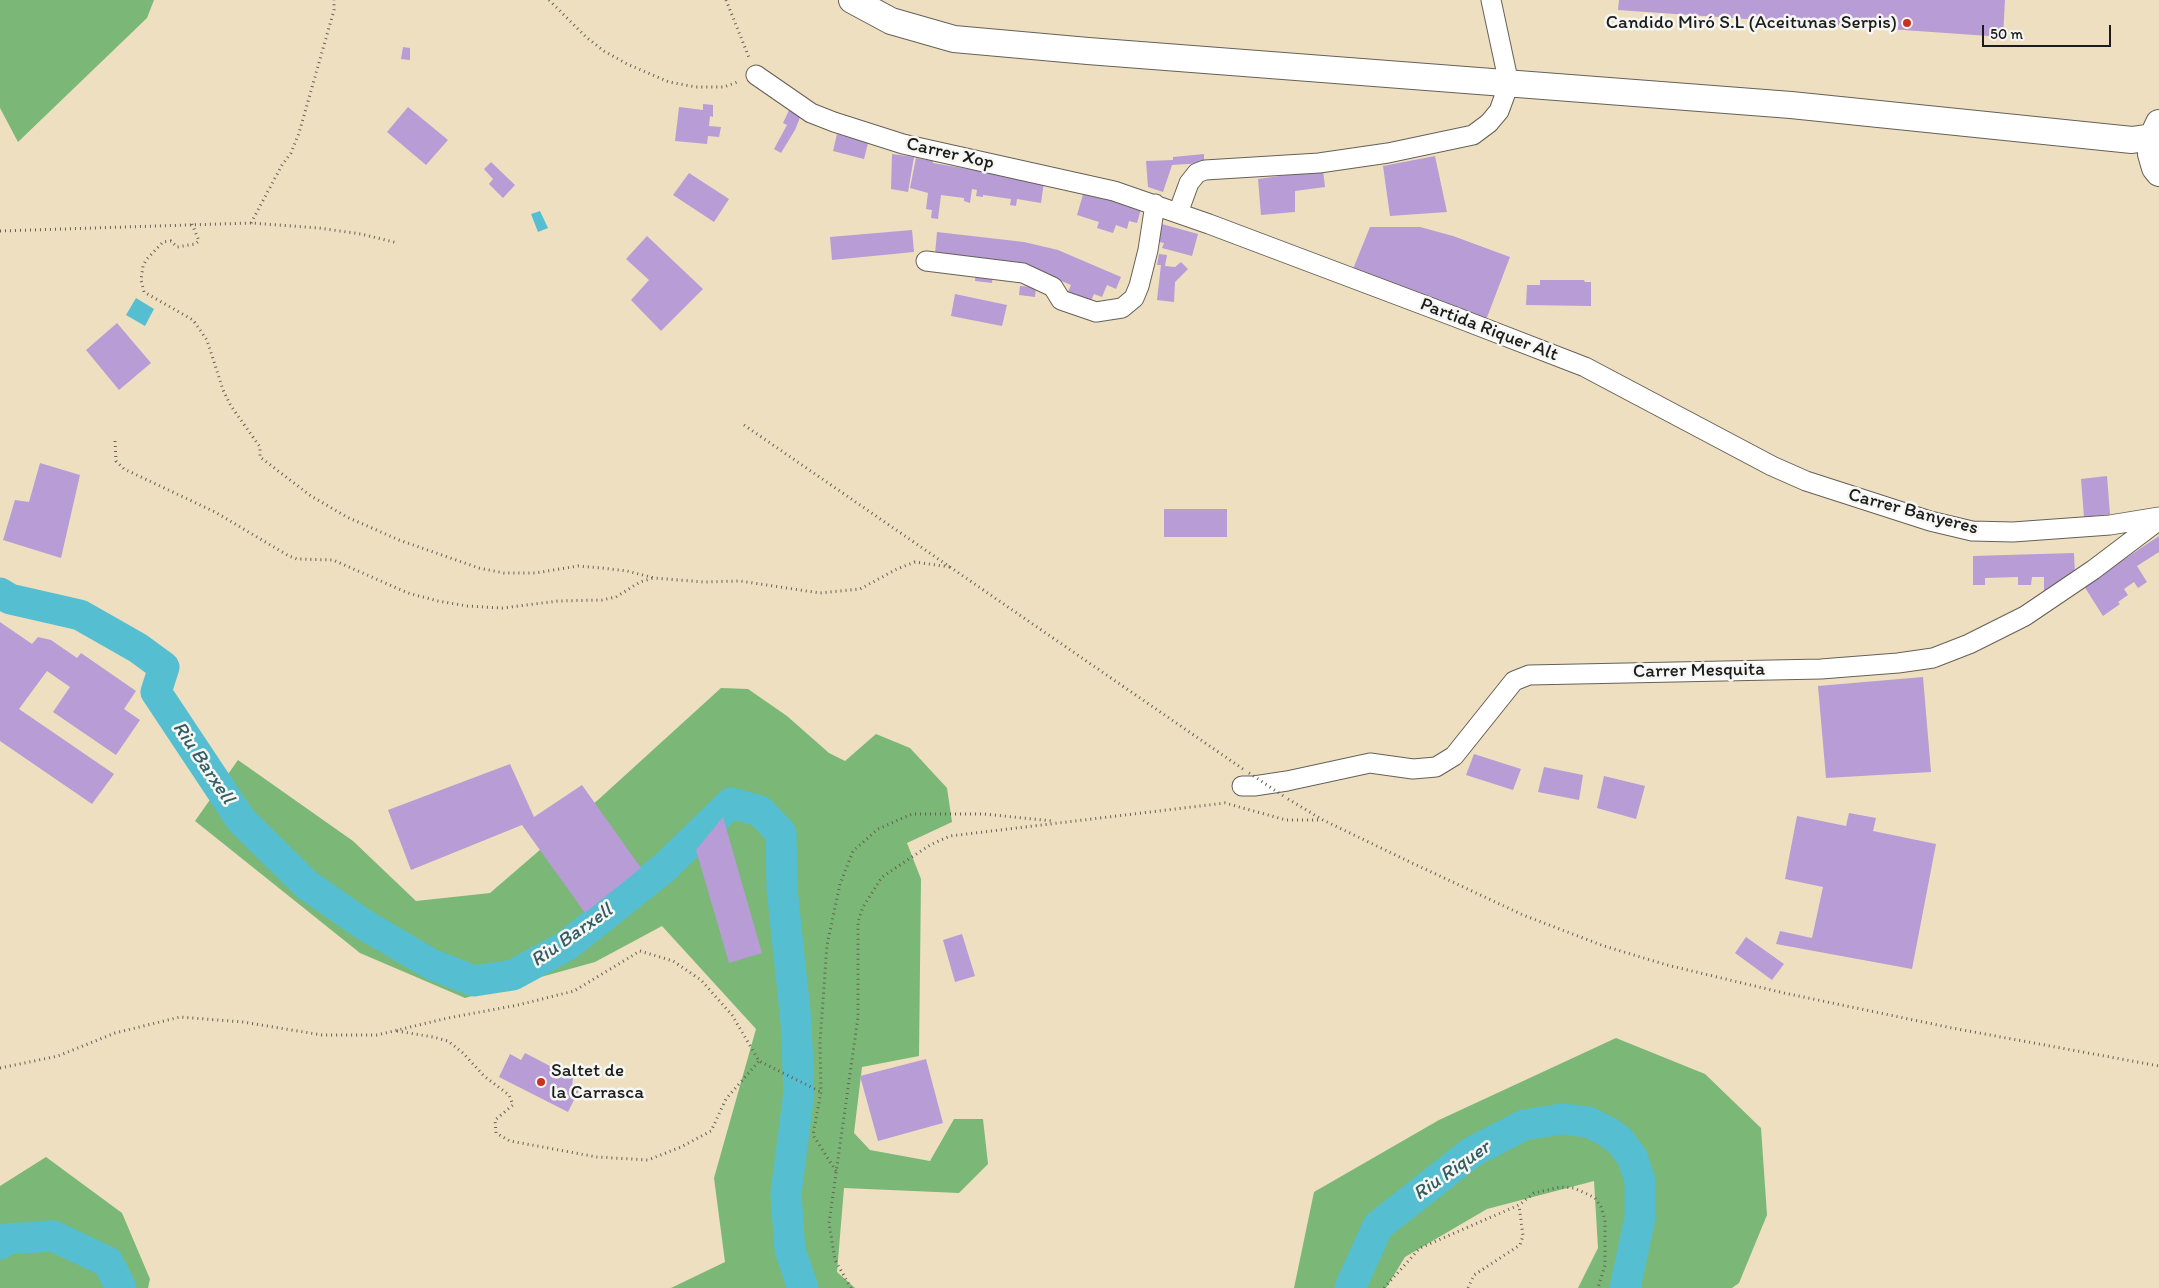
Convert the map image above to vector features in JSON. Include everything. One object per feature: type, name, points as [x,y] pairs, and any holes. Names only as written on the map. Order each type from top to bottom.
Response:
[{"type":"main road","points":[[852,0],[891,21],[954,39],[1791,106],[2151,146]]},
{"type":"street","points":[[1178,213],[1189,183],[1197,173],[1205,170],[1319,164],[1388,153],[1474,135],[1489,123],[1499,111],[1509,84],[1491,0]]},
{"type":"street","name":"Carrer Xop","points":[[756,75],[810,112],[834,122],[903,144],[1062,178],[1155,204]]},
{"type":"street","points":[[926,261],[1023,273],[1053,287],[1061,300],[1096,312],[1122,308],[1134,298],[1139,286],[1148,250],[1155,204]]},
{"type":"street","name":"Partida Riquer Alt","points":[[1155,204],[1585,367],[1788,474]]},
{"type":"street","name":"Carrer Banyeres","points":[[1788,474],[1930,521],[1972,531],[2063,530],[2159,518]]},
{"type":"street","name":"Carrer Mesquita","points":[[1246,780],[1254,786],[1287,781],[1370,763],[1413,769],[1436,767],[1454,756],[1514,681],[1528,675],[1821,669],[1898,663],[1933,658],[1969,644],[2025,616],[2106,560],[2159,518]]},
{"type":"path","points":[[251,222],[282,165],[291,153],[299,133],[326,38],[334,0]]},
{"type":"path","points":[[549,0],[586,38],[604,51],[669,82],[696,88],[724,87],[756,75],[726,0]]},
{"type":"path","points":[[0,231],[251,222],[361,234],[398,244]]},
{"type":"path","points":[[192,224],[199,241],[195,244],[177,247],[171,241],[163,242],[146,260],[141,280],[144,292],[193,320],[207,340],[223,390],[231,406],[260,447],[260,457],[311,496],[347,517],[399,540],[480,568],[504,573],[535,573],[578,566],[627,570],[654,578],[704,582],[740,581],[820,593],[860,589],[897,569],[915,562],[950,567]]},
{"type":"path","points":[[744,425],[950,567],[1246,780],[1285,797],[1323,820],[1523,915],[1604,946],[1667,965],[1784,993],[1952,1028],[2159,1066]]},
{"type":"path","points":[[115,441],[116,461],[124,469],[215,512],[289,556],[298,559],[333,560],[408,593],[438,601],[467,606],[502,608],[558,601],[602,600],[616,597],[640,582],[654,578]]},
{"type":"path","points":[[851,1288],[835,1260],[829,1223],[858,1017],[858,922],[869,895],[882,877],[930,845],[950,836],[1225,803],[1286,820],[1323,820]]},
{"type":"path","points":[[836,1172],[813,1135],[821,1092],[820,1042],[828,945],[840,884],[853,850],[878,829],[912,814],[984,814],[1059,822]]},
{"type":"path","points":[[0,1068],[58,1056],[115,1033],[180,1017],[243,1022],[322,1035],[377,1034],[518,1005],[574,991],[640,951],[673,961],[701,980],[732,1015],[759,1060],[821,1092]]},
{"type":"path","points":[[393,1031],[448,1041],[463,1053],[484,1076],[509,1095],[513,1105],[495,1120],[496,1133],[510,1141],[597,1158],[648,1160],[681,1147],[711,1131],[726,1099],[759,1060]]},
{"type":"path","points":[[1384,1288],[1420,1248],[1520,1205],[1534,1194],[1560,1187],[1574,1188],[1595,1198],[1601,1207],[1605,1220],[1605,1265],[1598,1288]]},
{"type":"path","points":[[1468,1288],[1474,1275],[1520,1244],[1523,1236],[1523,1226],[1520,1205]]},
{"type":"green space","points":[[0,0],[154,0],[147,18],[18,142],[0,108]]},
{"type":"green space","points":[[721,688],[748,689],[787,716],[829,753],[845,761],[876,734],[910,748],[947,788],[952,822],[907,843],[921,879],[919,1056],[862,1067],[854,1133],[870,1150],[930,1161],[954,1119],[983,1119],[988,1164],[959,1193],[844,1188],[837,1272],[855,1288],[671,1288],[725,1262],[714,1178],[756,1029],[662,926],[595,962],[465,998],[360,953],[195,821],[238,760],[353,841],[416,901],[490,893],[599,799]]},
{"type":"green space","points":[[1616,1038],[1705,1074],[1761,1128],[1767,1215],[1739,1283],[1732,1288],[1578,1288],[1598,1248],[1594,1181],[1487,1209],[1405,1257],[1386,1288],[1294,1288],[1314,1192],[1439,1120]]},
{"type":"green space","points":[[46,1157],[122,1213],[150,1279],[148,1288],[0,1288],[0,1186]]},
{"type":"water","points":[[540,211],[548,228],[538,232],[531,214]]},
{"type":"water","points":[[136,298],[154,309],[145,326],[126,315]]},
{"type":"building","name":"Candido Miró S.L (Aceitunas Serpis)","points":[[1619,0],[2005,0],[2003,37],[1618,10]]},
{"type":"building","points":[[403,47],[410,48],[410,60],[401,59]]},
{"type":"building","points":[[703,104],[713,105],[713,117],[710,116],[709,126],[721,127],[719,137],[708,136],[707,144],[675,141],[679,107],[703,110]]},
{"type":"building","points":[[408,107],[448,140],[426,165],[387,132]]},
{"type":"building","points":[[790,108],[801,115],[795,130],[781,153],[774,149],[787,125],[783,123]]},
{"type":"building","points":[[837,134],[868,143],[864,159],[833,151]]},
{"type":"building","points":[[892,154],[914,157],[908,192],[891,189]]},
{"type":"building","points":[[1204,154],[1204,163],[1172,165],[1163,192],[1148,187],[1146,161],[1173,160],[1173,157]]},
{"type":"building","points":[[1435,156],[1447,212],[1390,216],[1383,166]]},
{"type":"building","points":[[916,158],[933,161],[933,163],[1044,182],[1041,203],[1017,199],[1016,206],[1010,205],[1011,199],[983,195],[983,197],[976,196],[977,190],[972,189],[970,203],[964,201],[964,198],[941,195],[938,219],[931,218],[932,210],[926,209],[928,193],[910,188]]},
{"type":"building","points":[[491,162],[515,185],[503,198],[489,184],[493,179],[484,169]]},
{"type":"building","points":[[1323,170],[1325,187],[1295,191],[1295,212],[1261,215],[1258,179]]},
{"type":"building","points":[[689,173],[729,199],[714,222],[673,195]]},
{"type":"building","points":[[1084,191],[1141,209],[1137,223],[1129,221],[1127,229],[1116,225],[1113,233],[1097,228],[1099,222],[1077,215]]},
{"type":"building","points":[[1158,223],[1198,234],[1192,256],[1162,248],[1164,243],[1159,242]]},
{"type":"building","points":[[1370,227],[1420,227],[1453,236],[1510,257],[1486,320],[1353,269]]},
{"type":"building","points":[[912,230],[914,252],[832,260],[830,237]]},
{"type":"building","points":[[937,232],[1024,242],[1058,250],[1121,277],[1116,289],[1107,285],[1102,297],[1094,294],[1090,303],[1067,294],[1071,285],[1021,264],[935,254]]},
{"type":"building","points":[[647,236],[703,289],[661,331],[631,300],[649,280],[626,259]]},
{"type":"building","points":[[1159,254],[1167,255],[1165,266],[1175,267],[1181,262],[1188,269],[1175,282],[1174,302],[1157,300],[1161,265],[1157,265]]},
{"type":"building","points":[[976,271],[993,274],[992,283],[975,281]]},
{"type":"building","points":[[1540,280],[1584,280],[1585,282],[1591,282],[1591,306],[1526,305],[1527,285],[1540,285]]},
{"type":"building","points":[[1020,286],[1036,287],[1035,297],[1019,295]]},
{"type":"building","points":[[955,294],[1007,305],[1002,326],[951,316]]},
{"type":"building","points":[[117,323],[151,363],[119,390],[86,350]]},
{"type":"building","points":[[40,463],[80,475],[61,558],[3,540],[15,500],[29,502]]},
{"type":"building","points":[[2107,476],[2110,514],[2084,517],[2081,479]]},
{"type":"building","points":[[1164,509],[1227,509],[1227,537],[1164,537]]},
{"type":"building","points":[[2159,536],[2159,552],[2137,566],[2147,582],[2138,588],[2134,582],[2124,589],[2128,595],[2118,602],[2120,604],[2103,616],[2084,586]]},
{"type":"building","points":[[2074,553],[2075,575],[2044,592],[2044,577],[2032,577],[2031,585],[2018,585],[2018,577],[1985,578],[1985,585],[1973,585],[1973,556]]},
{"type":"building","points":[[0,622],[32,644],[38,637],[51,640],[77,658],[81,653],[136,691],[124,709],[140,720],[116,755],[53,712],[70,687],[47,671],[19,709],[114,774],[92,804],[0,741]]},
{"type":"building","points":[[1923,677],[1931,772],[1826,778],[1818,686]]},
{"type":"building","points":[[1474,754],[1521,769],[1513,790],[1466,775]]},
{"type":"building","points":[[510,764],[534,817],[582,785],[641,868],[585,913],[522,825],[411,870],[388,810]]},
{"type":"building","points":[[1544,767],[1583,775],[1579,800],[1538,792]]},
{"type":"building","points":[[1604,776],[1645,786],[1636,819],[1597,808]]},
{"type":"building","points":[[1849,813],[1876,818],[1873,831],[1936,844],[1912,969],[1776,944],[1780,931],[1812,938],[1823,887],[1785,879],[1797,816],[1846,826]]},
{"type":"building","points":[[723,817],[762,953],[729,963],[696,850]]},
{"type":"building","points":[[962,934],[975,976],[955,982],[943,940]]},
{"type":"building","points":[[1746,937],[1784,964],[1772,980],[1735,953]]},
{"type":"building","name":"Saltet de la Carrasca","points":[[525,1053],[573,1078],[572,1086],[579,1090],[568,1112],[499,1077],[510,1054],[521,1060]]},
{"type":"building","points":[[926,1059],[943,1123],[878,1141],[860,1076]]},
{"type":"waterway","name":"Riu Barxell","points":[[0,593],[10,599],[80,615],[138,648],[164,667],[156,692],[241,820],[307,885],[363,924],[431,964],[474,981],[513,975],[566,946],[664,868],[731,803],[760,811],[781,833],[782,889],[796,1021],[799,1092],[786,1194],[790,1250],[803,1288]]},
{"type":"waterway","name":"Riu Riquer","points":[[1350,1288],[1378,1226],[1472,1152],[1524,1125],[1562,1119],[1588,1122],[1608,1132],[1620,1141],[1632,1157],[1640,1180],[1640,1218],[1625,1288]]},
{"type":"waterway","points":[[0,1244],[6,1239],[53,1236],[108,1262],[121,1288]]},
{"type":"place","name":"Candido Miró S.L (Aceitunas Serpis)","points":[[1907,23]]},
{"type":"place","name":"Saltet de la Carrasca","points":[[541,1082]]}]
